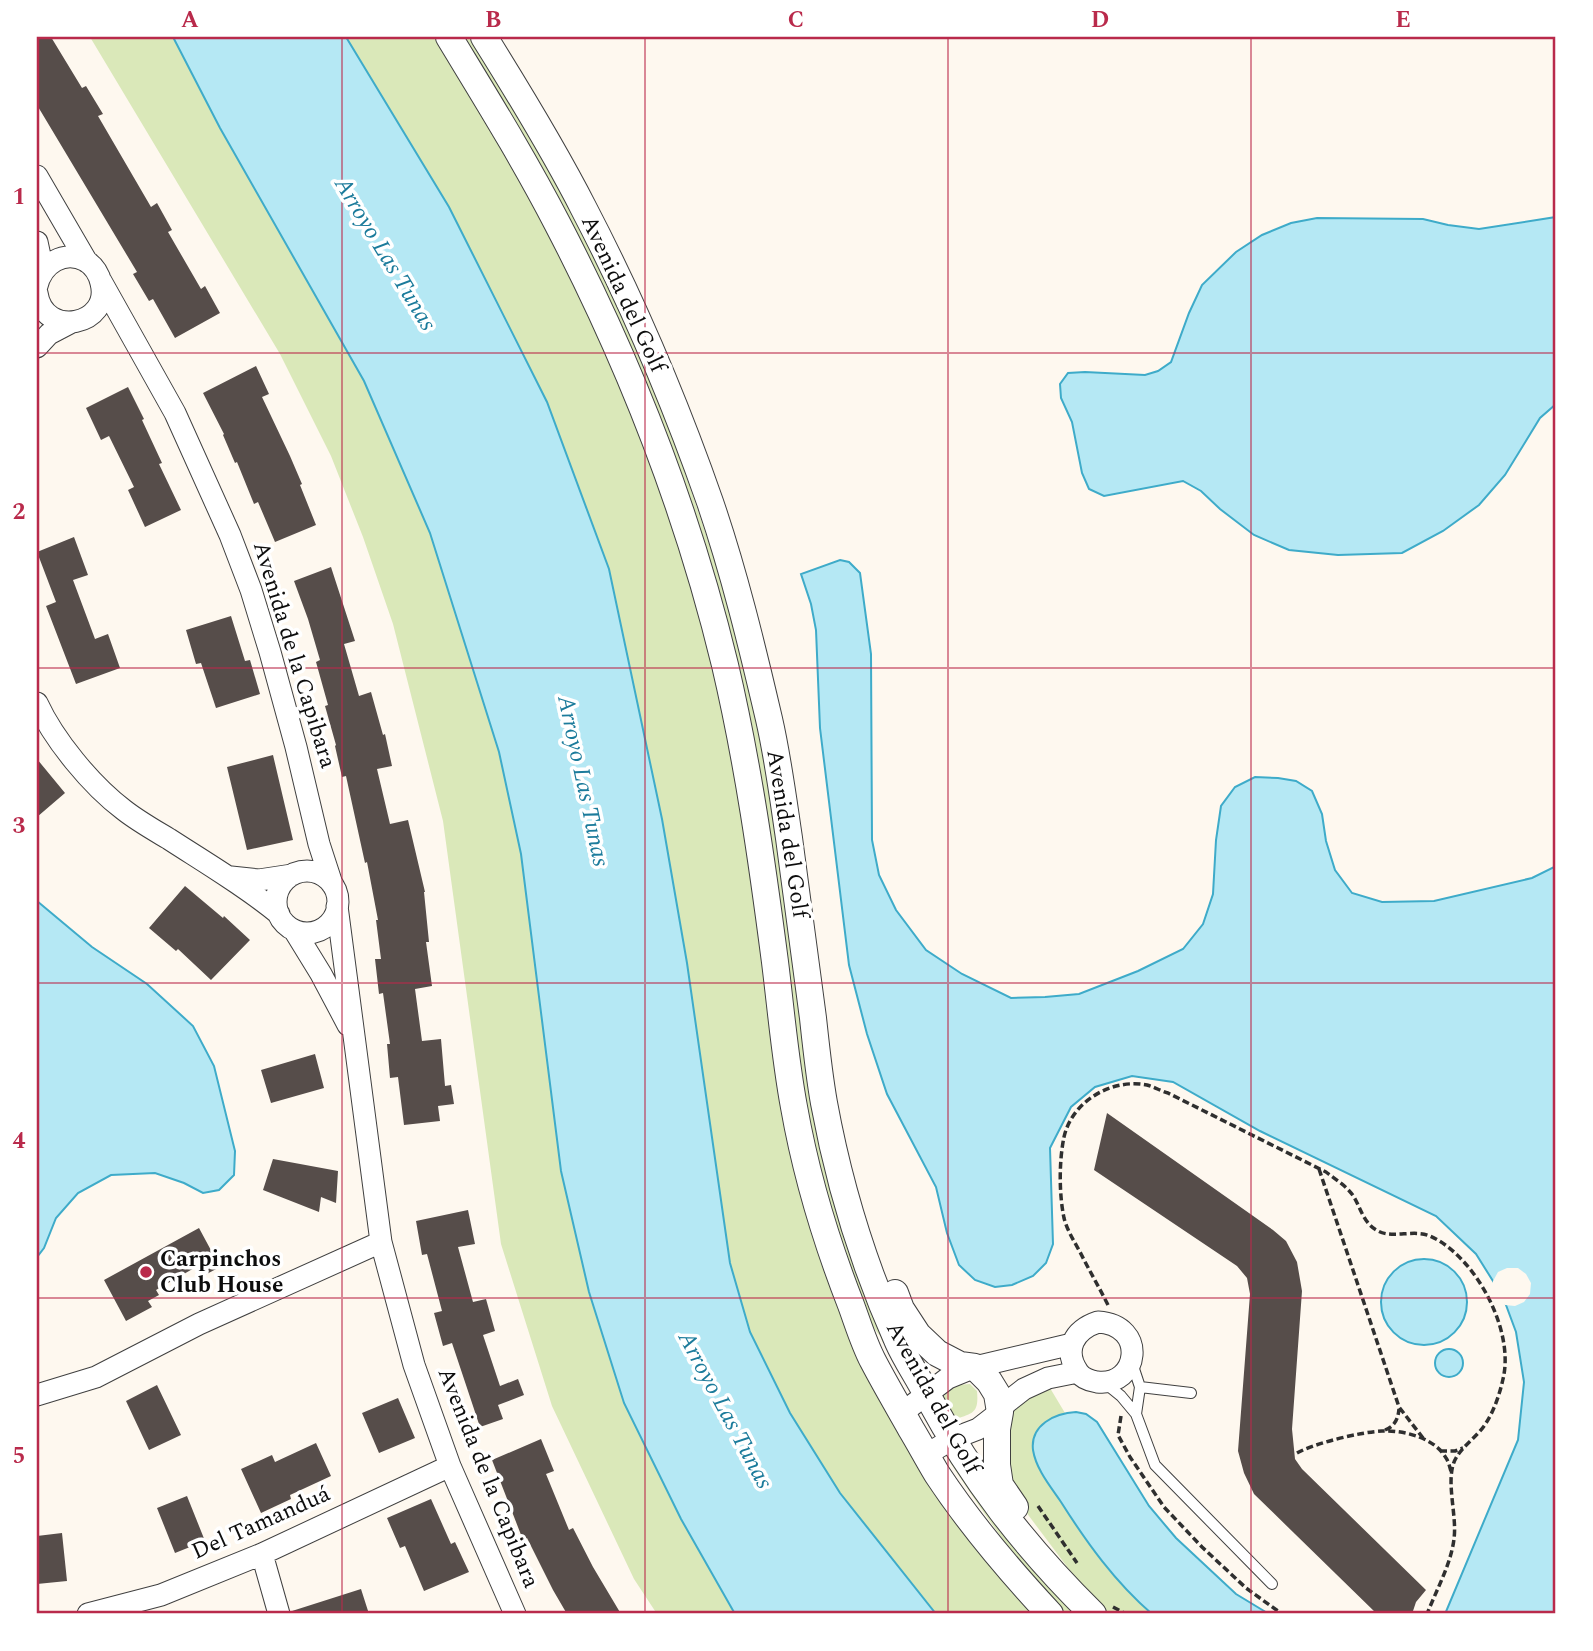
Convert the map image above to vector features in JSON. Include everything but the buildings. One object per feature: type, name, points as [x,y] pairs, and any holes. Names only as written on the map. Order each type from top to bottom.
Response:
[{"type":"street","name":"Avenida del Golf","points":[[449,37],[557,221],[605,319],[682,514],[741,732],[766,896],[793,1105],[808,1174],[830,1251],[871,1358],[941,1480],[976,1528],[1050,1614]]},
{"type":"street","name":"Avenida del Golf","points":[[484,37],[524,101],[583,207],[632,307],[671,399],[710,504],[753,652],[771,726],[823,1100],[837,1166],[859,1241],[899,1345],[952,1439],[985,1490],[1046,1565],[1100,1611]]},
{"type":"street","name":"Avenida de la Capibara","points":[[37,176],[132,334],[174,413],[230,535],[251,590],[296,747],[319,844],[338,898],[353,1036],[381,1242],[414,1365],[450,1466],[515,1613]]},
{"type":"street","points":[[37,242],[39,295],[45,312],[61,322],[70,323]]},
{"type":"street","points":[[39,295],[50,263],[68,257],[87,262]]},
{"type":"street","points":[[37,347],[49,334],[92,314],[101,299],[101,281]]},
{"type":"street","points":[[92,314],[132,334]]},
{"type":"street","name":"Avenida de la Capibara","points":[[37,703],[46,722],[69,755],[114,802],[229,877],[279,914],[282,921],[294,930],[321,974],[353,1036]]},
{"type":"street","points":[[279,914],[276,906],[279,888],[311,860],[319,844]]},
{"type":"street","points":[[229,877],[259,880],[311,871],[332,884]]},
{"type":"street","points":[[294,930],[313,932],[322,929],[335,915],[337,906]]},
{"type":"street","points":[[823,1100],[901,1309],[918,1335],[937,1353],[960,1365],[975,1367],[989,1381],[997,1394],[1000,1412],[997,1429],[1000,1485],[1008,1499],[1100,1611]]},
{"type":"street","points":[[37,1395],[96,1377],[199,1324],[381,1242]]},
{"type":"street","points":[[1098,1322],[1121,1328],[1132,1349],[1132,1362],[1126,1371],[1116,1379],[1105,1382],[1093,1382],[1078,1372],[1071,1356],[1072,1344],[1078,1333],[1087,1325],[1098,1322]]},
{"type":"street","points":[[902,1413],[948,1378],[975,1367],[1072,1344]]},
{"type":"street","points":[[926,1455],[952,1439],[978,1429],[1024,1389],[1048,1378],[1078,1372]]},
{"type":"street","name":"Del Tamanduá","points":[[88,1614],[161,1595],[262,1554],[450,1466]]},
{"type":"street","points":[[262,1554],[279,1614]]},
{"type":"lane","points":[[1132,1362],[1140,1387],[1136,1414]]},
{"type":"lane","points":[[1105,1382],[1136,1414],[1155,1465],[1272,1584]]},
{"type":"lane","points":[[1140,1387],[1191,1393]]},
{"type":"path","points":[[1121,1328],[1069,1232],[1064,1218],[1060,1181],[1064,1136],[1072,1117],[1084,1103],[1102,1090],[1122,1084],[1147,1085],[1168,1093],[1319,1169],[1353,1195],[1369,1226],[1380,1233],[1428,1235],[1454,1251],[1467,1264],[1481,1286],[1499,1322],[1505,1353],[1504,1376],[1486,1424],[1453,1464],[1454,1538],[1427,1614]]},
{"type":"path","points":[[1319,1169],[1399,1407],[1423,1437],[1446,1458],[1452,1476]]},
{"type":"path","points":[[1297,1453],[1336,1439],[1390,1428],[1398,1417],[1399,1407]]},
{"type":"path","points":[[1383,1431],[1423,1437]]},
{"type":"path","points":[[1440,1451],[1455,1451],[1465,1447]]},
{"type":"path","points":[[1038,1507],[1078,1564]]},
{"type":"path","points":[[1100,1611],[1126,1614]]},
{"type":"green space","points":[[90,37],[173,37],[220,128],[364,381],[430,533],[499,752],[521,854],[561,1171],[589,1292],[624,1403],[681,1519],[735,1614],[657,1614],[634,1579],[552,1406],[501,1244],[443,821],[393,624],[331,456],[280,354]]},
{"type":"green space","points":[[344,37],[435,37],[508,155],[619,373],[690,576],[734,741],[810,1221],[831,1291],[867,1369],[1035,1614],[936,1614],[840,1493],[790,1413],[750,1332],[730,1263],[687,963],[662,819],[609,569],[547,402],[449,207]]},
{"type":"green space","points":[[458,37],[471,37],[540,150],[615,296],[674,440],[718,570],[742,657],[764,759],[886,1342],[883,1343],[864,1315],[811,1146],[710,574]]},
{"type":"green space","points":[[970,1384],[977,1391],[976,1408],[970,1414],[953,1420],[941,1399],[956,1385]]},
{"type":"green space","points":[[1050,1388],[1065,1413],[1045,1422],[1034,1453],[1044,1476],[1106,1567],[1152,1614],[1107,1614],[1092,1600],[1014,1496],[1003,1422],[1022,1396]]},
{"type":"green space","points":[[949,1455],[1077,1614],[1064,1614],[1032,1577],[973,1497],[946,1456]]},
{"type":"water","name":"Arroyo Las Tunas","points":[[173,37],[346,37],[449,207],[547,402],[609,569],[662,819],[687,963],[730,1263],[750,1332],[790,1413],[840,1493],[936,1614],[735,1614],[681,1519],[624,1403],[589,1292],[561,1171],[521,854],[499,752],[430,533],[364,381],[220,128]]},
{"type":"water","points":[[1556,217],[1556,404],[1540,418],[1505,475],[1479,505],[1443,531],[1402,553],[1338,555],[1289,550],[1254,535],[1201,491],[1183,481],[1104,496],[1089,489],[1082,473],[1072,422],[1061,398],[1060,384],[1068,373],[1145,375],[1158,371],[1171,362],[1202,285],[1236,252],[1262,235],[1291,223],[1317,218],[1423,219],[1479,229]]},
{"type":"water","points":[[840,560],[849,562],[860,573],[871,654],[872,840],[879,875],[896,910],[926,950],[962,974],[1011,998],[1079,994],[1138,971],[1183,949],[1203,924],[1213,894],[1221,806],[1235,787],[1255,777],[1296,781],[1312,791],[1322,814],[1326,841],[1335,870],[1352,893],[1382,902],[1434,901],[1532,878],[1556,866],[1556,1614],[1445,1614],[1518,1440],[1524,1382],[1516,1332],[1503,1297],[1476,1254],[1436,1216],[1260,1131],[1173,1082],[1132,1076],[1095,1087],[1071,1107],[1050,1148],[1053,1244],[1046,1263],[1033,1276],[1012,1285],[995,1287],[975,1280],[959,1265],[947,1233],[936,1187],[887,1094],[867,1034],[849,965],[820,728],[816,630],[801,574]]},
{"type":"water","points":[[37,901],[92,947],[147,984],[193,1026],[214,1066],[235,1151],[234,1175],[219,1190],[203,1193],[155,1173],[111,1175],[78,1193],[56,1218],[44,1248],[37,1257]]},
{"type":"water","points":[[1424,1259],[1441,1262],[1455,1271],[1464,1285],[1467,1302],[1464,1319],[1455,1333],[1441,1342],[1424,1345],[1407,1342],[1393,1333],[1384,1319],[1381,1302],[1384,1285],[1393,1271],[1407,1262]]},
{"type":"water","points":[[1449,1349],[1459,1353],[1463,1363],[1459,1373],[1449,1377],[1439,1373],[1435,1363],[1439,1353]]},
{"type":"water","points":[[1076,1412],[1086,1414],[1097,1422],[1149,1506],[1176,1538],[1236,1594],[1269,1614],[1152,1614],[1126,1589],[1102,1561],[1044,1477],[1033,1450],[1033,1441],[1040,1427],[1052,1418]]},
{"type":"pier","points":[[1507,1268],[1518,1268],[1526,1274],[1531,1283],[1530,1294],[1524,1302],[1515,1306],[1502,1303],[1492,1286],[1498,1272]]},
{"type":"place","name":"Carpinchos Club House","points":[[146,1272]]}]
